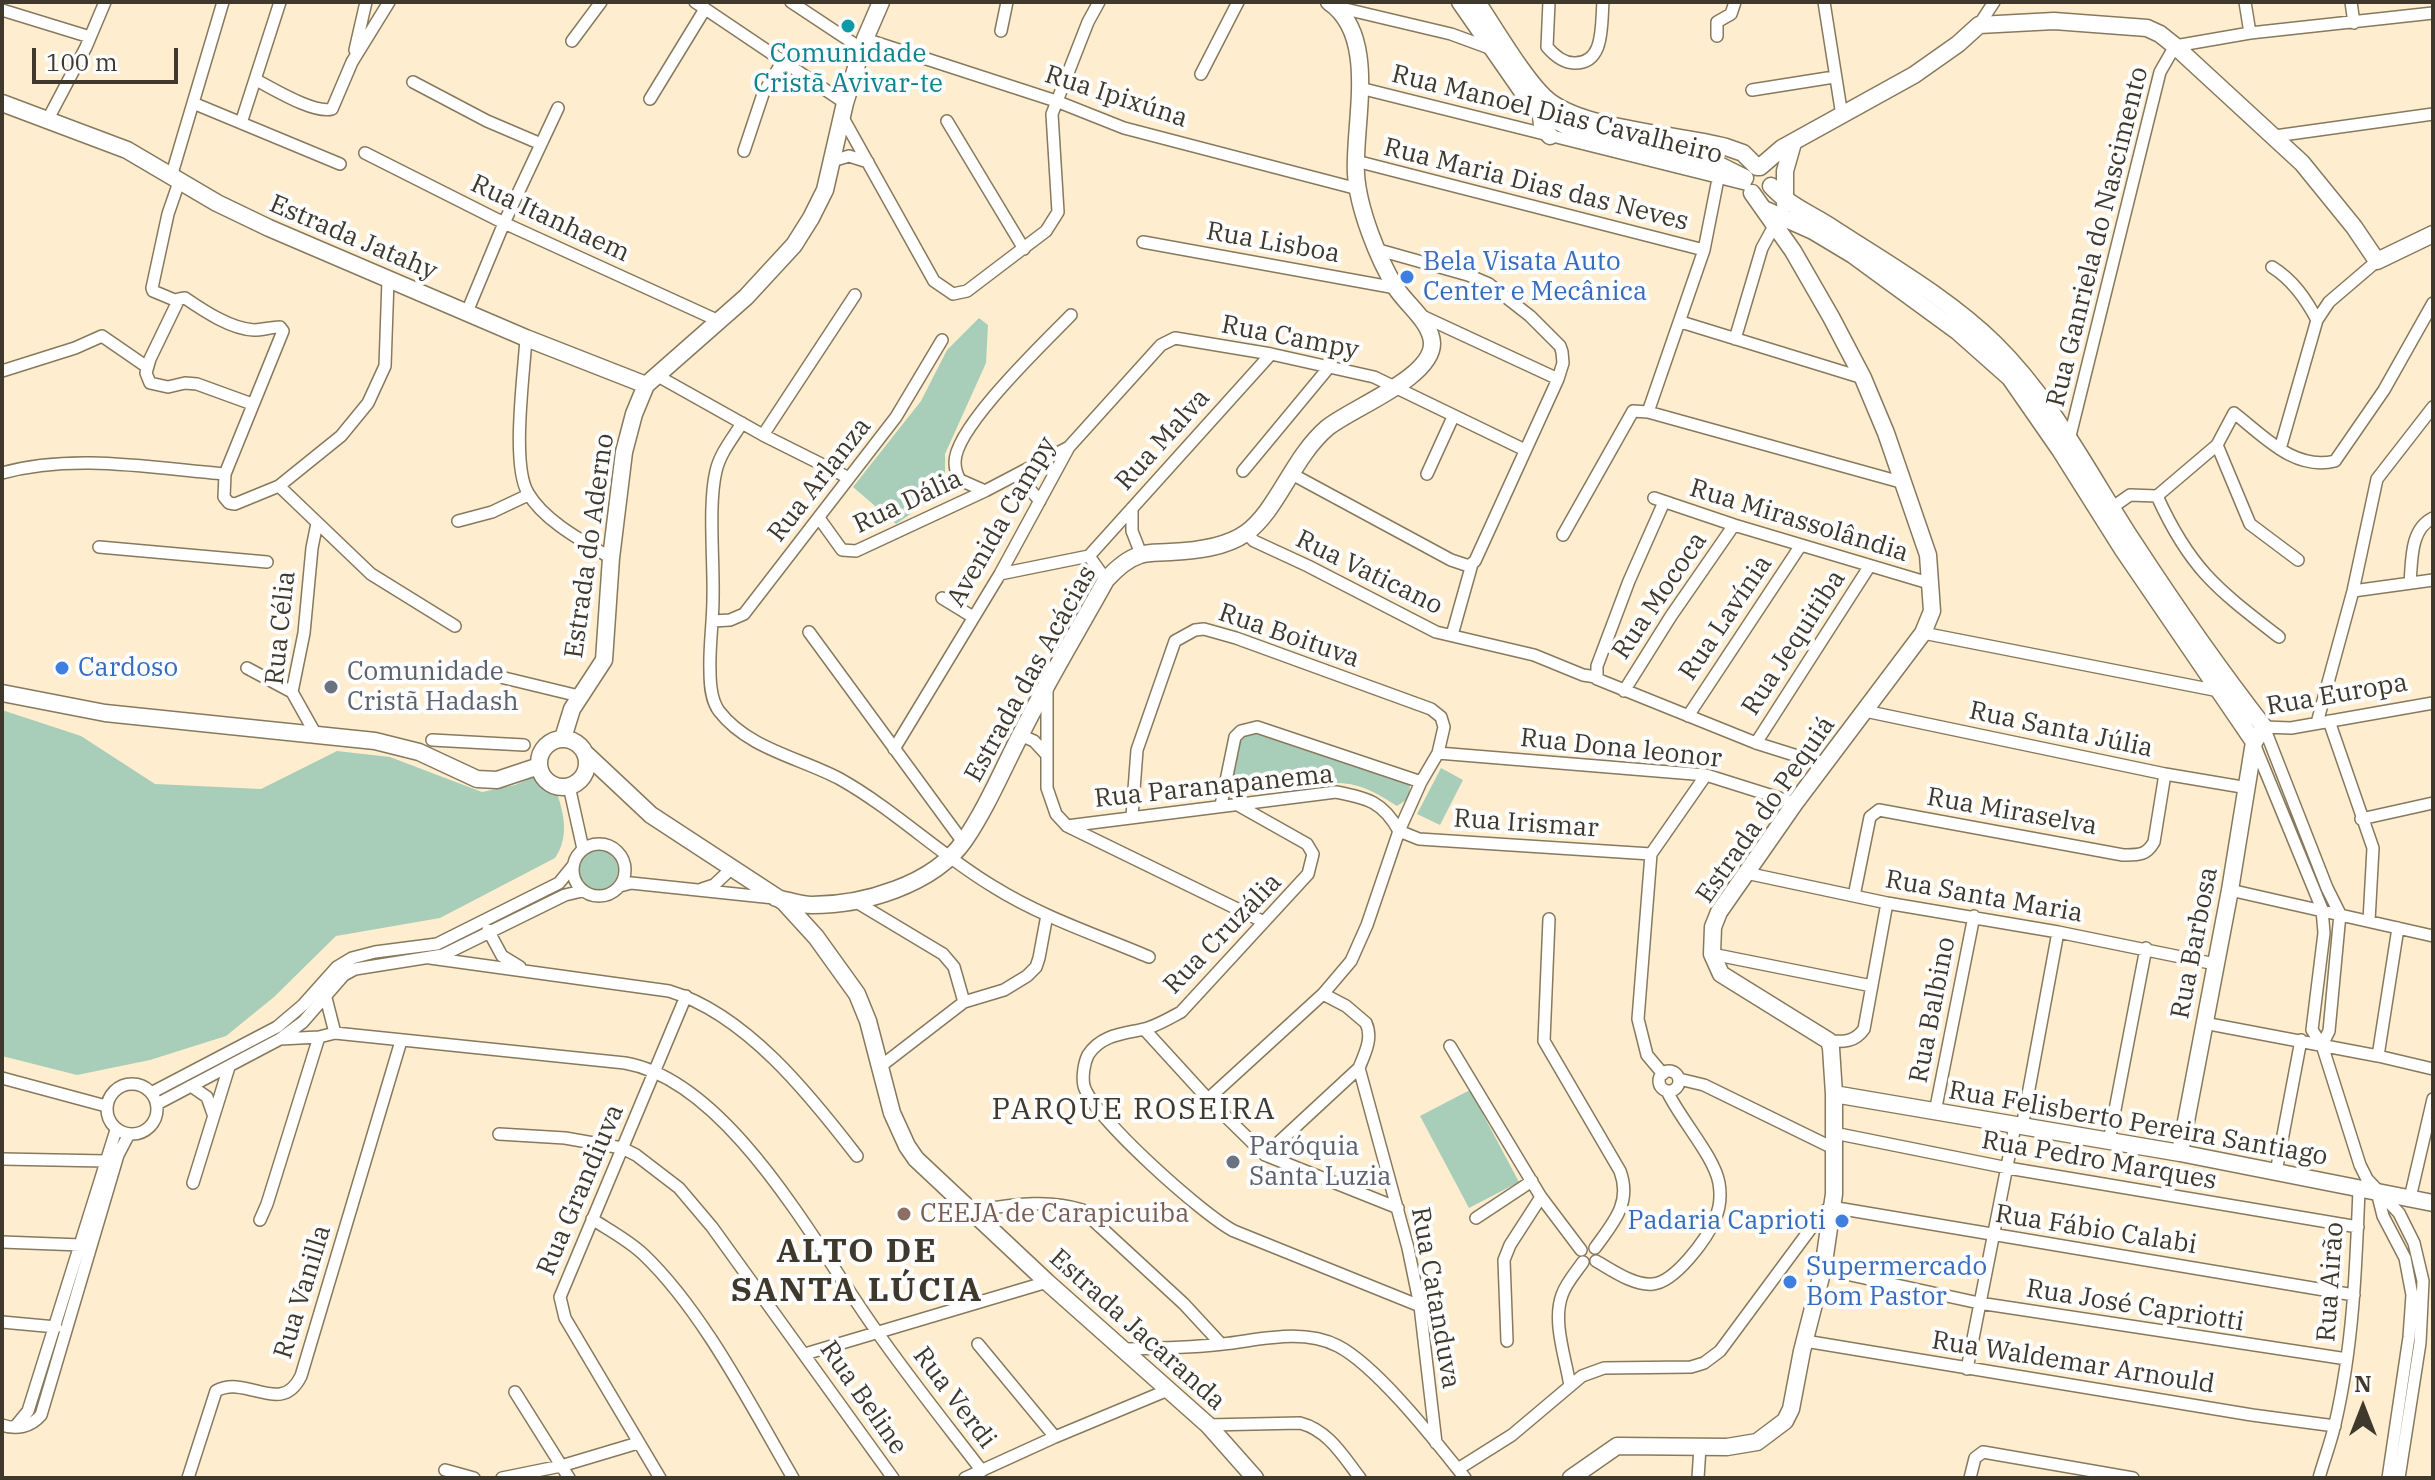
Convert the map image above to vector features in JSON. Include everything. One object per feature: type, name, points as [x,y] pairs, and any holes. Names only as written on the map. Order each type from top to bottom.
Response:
[{"type":"main road","name":"Estrada do Aderno","points":[[563,738],[572,709],[604,660],[611,558],[624,452],[634,414],[651,380],[746,297],[794,245],[819,204],[863,44],[881,2]]},
{"type":"main road","points":[[1460,2],[1550,102],[1572,114],[1743,153],[1753,183],[1777,222],[1813,231],[1960,314],[1995,344],[2047,405],[2107,511],[2254,742]]},
{"type":"main road","points":[[1478,3],[1492,49],[1541,113],[1568,127],[1717,164],[1753,183]]},
{"type":"main road","points":[[1141,554],[1221,545],[1246,533],[1266,513],[1290,473],[1327,428],[1395,386],[1421,366],[1430,353],[1430,336],[1396,288],[1367,223],[1358,189],[1356,161],[1360,88],[1357,47],[1343,15],[1332,4]]},
{"type":"main road","points":[[1753,183],[1769,157],[1914,75],[1979,25],[2054,21],[2131,26],[2160,34],[2275,136],[2318,181],[2377,261],[2433,234]]},
{"type":"main road","name":"Estrada Jatahy","points":[[2,103],[127,150],[175,180],[256,222],[388,280],[526,338],[651,380]]},
{"type":"main road","points":[[1541,113],[1542,126],[1550,136]]},
{"type":"main road","points":[[1776,180],[1793,143]]},
{"type":"main road","points":[[1753,183],[1768,171],[1786,200],[1896,278],[2010,378],[2216,666],[2264,727]]},
{"type":"main road","points":[[1777,222],[1786,200]]},
{"type":"main road","name":"Estrada do Pequiá","points":[[1712,954],[1713,927],[1719,912],[1795,803],[1923,633],[1932,611],[1928,555],[1863,378],[1777,222]]},
{"type":"main road","points":[[1793,251],[1802,237],[1813,231]]},
{"type":"main road","name":"Estrada das Acácias","points":[[776,898],[810,905],[853,900],[903,887],[949,857],[963,842],[989,800],[1020,735],[1106,580],[1122,565],[1141,554]]},
{"type":"main road","points":[[2,693],[105,713],[389,743],[419,752],[477,779],[497,780],[539,766]]},
{"type":"main road","name":"Rua Europa","points":[[2254,742],[2264,727]]},
{"type":"main road","points":[[617,783],[553,785],[546,780],[539,766],[540,756],[553,741],[563,738],[573,740],[651,815],[776,898]]},
{"type":"main road","name":"Rua Barbosa","points":[[2180,1153],[2230,890],[2254,742]]},
{"type":"main road","points":[[574,784],[587,770],[586,754]]},
{"type":"main road","name":"Estrada Jacaranda","points":[[776,898],[784,902],[816,937],[857,994],[881,1066],[892,1113],[916,1159],[1047,1282],[1208,1425],[1255,1478]]},
{"type":"main road","points":[[1571,1478],[1617,1446],[1727,1447],[1757,1442],[1785,1421],[1791,1409],[1823,1269],[1834,1194],[1833,1062],[1829,1041],[1721,974],[1712,954]]},
{"type":"main road","name":"Rua Felisberto Pereira Santiago","points":[[1834,1094],[2180,1153],[2433,1203]]},
{"type":"street","points":[[48,119],[105,2]]},
{"type":"street","points":[[223,2],[193,103],[153,291],[177,301],[185,298],[202,310],[251,330],[282,328],[284,335],[252,404],[225,474],[224,497],[229,503],[235,504],[279,486],[341,436],[374,393],[385,366],[388,280]]},
{"type":"street","points":[[241,123],[280,2]]},
{"type":"street","points":[[256,80],[313,108],[328,111],[335,104],[352,62],[366,2]]},
{"type":"street","points":[[352,62],[389,2]]},
{"type":"street","name":"Rua Ipixúna","points":[[791,2],[863,44],[1056,101],[1124,128],[1358,189]]},
{"type":"street","points":[[1001,31],[1007,2]]},
{"type":"street","points":[[650,99],[700,6],[782,62],[844,111],[868,162],[934,281],[953,294],[967,291],[1051,226],[1058,212],[1051,123],[1056,101],[1099,2]]},
{"type":"street","points":[[1201,74],[1238,2]]},
{"type":"street","points":[[1549,2],[1547,47],[1568,63],[1588,63],[1593,59],[1599,42],[1603,2]]},
{"type":"street","points":[[1717,36],[1717,22],[1731,14],[1735,2]]},
{"type":"street","points":[[1824,2],[1842,116]]},
{"type":"street","points":[[1979,25],[1994,2]]},
{"type":"street","points":[[2245,2],[2250,33]]},
{"type":"street","points":[[2351,2],[2354,23]]},
{"type":"street","points":[[572,41],[598,3]]},
{"type":"street","points":[[1332,4],[1451,34],[1492,49]]},
{"type":"street","points":[[2,10],[90,37]]},
{"type":"street","points":[[2175,46],[2250,33],[2433,13]]},
{"type":"street","points":[[1451,34],[1483,24]]},
{"type":"street","name":"Rua Ganriela do Nascimento","points":[[2069,440],[2160,72],[2175,46]]},
{"type":"street","points":[[744,151],[763,94],[782,62]]},
{"type":"street","points":[[1752,90],[1834,77]]},
{"type":"street","points":[[413,82],[487,121],[541,144]]},
{"type":"street","name":"Rua Manoel Dias Cavalheiro","points":[[1360,88],[1718,179],[1753,183]]},
{"type":"street","points":[[193,103],[340,164]]},
{"type":"street","points":[[467,312],[504,223],[558,108]]},
{"type":"street","points":[[2275,136],[2433,114]]},
{"type":"street","points":[[947,121],[1024,249]]},
{"type":"street","name":"Rua Itanhaem","points":[[365,153],[504,223],[719,321]]},
{"type":"street","points":[[832,161],[849,156],[868,162]]},
{"type":"street","name":"Rua Maria Dias das Neves","points":[[1356,161],[1704,250]]},
{"type":"street","points":[[1648,412],[1704,250],[1718,179]]},
{"type":"street","points":[[1735,339],[1762,248],[1777,222]]},
{"type":"street","name":"Rua Lisboa","points":[[1143,242],[1396,288]]},
{"type":"street","points":[[1379,250],[1468,275],[1497,290],[1530,316],[1560,346],[1563,363],[1558,379],[1474,562],[1452,635]]},
{"type":"street","points":[[2280,449],[2317,320],[2329,302],[2377,261]]},
{"type":"street","points":[[2272,267],[2282,273],[2306,300],[2317,320]]},
{"type":"street","points":[[763,435],[855,295]]},
{"type":"street","points":[[177,301],[147,367],[150,383],[168,387],[197,384],[252,404]]},
{"type":"street","points":[[2107,511],[2130,495],[2157,496],[2217,445],[2234,413],[2280,449],[2309,463],[2335,461],[2384,390],[2433,303]]},
{"type":"street","points":[[1416,313],[1558,379]]},
{"type":"street","name":"Rua Dália","points":[[985,491],[960,480],[955,463],[963,441],[977,419],[1071,315]]},
{"type":"street","points":[[1681,322],[1863,378]]},
{"type":"street","points":[[2,371],[75,348],[102,336],[147,367]]},
{"type":"street","points":[[526,338],[519,466],[528,495],[564,529],[611,558]]},
{"type":"street","name":"Rua Campy","points":[[1175,338],[1271,354],[1374,377],[1525,450]]},
{"type":"street","name":"Avenida Campy","points":[[894,749],[1000,574],[1069,447],[1161,345],[1175,338]]},
{"type":"street","name":"Rua Arlanza","points":[[713,621],[730,620],[744,614],[896,417],[942,340]]},
{"type":"street","name":"Rua Malva","points":[[1089,556],[1271,354]]},
{"type":"street","points":[[1243,471],[1330,366]]},
{"type":"street","points":[[651,380],[849,478]]},
{"type":"street","points":[[2369,921],[2373,848],[2323,722],[2377,479],[2433,407]]},
{"type":"street","points":[[1563,535],[1633,411],[1648,412],[1904,483]]},
{"type":"street","points":[[1427,474],[1453,417]]},
{"type":"street","points":[[742,423],[719,459],[715,474],[710,671],[713,701],[721,714],[774,751],[840,779],[889,810],[949,857],[996,888],[1047,915],[1149,957]]},
{"type":"street","points":[[2217,445],[2250,524],[2298,560]]},
{"type":"street","name":"Rua Dália","points":[[819,518],[837,544],[850,552],[985,491],[1069,447]]},
{"type":"street","points":[[2,473],[20,467],[86,463],[225,474]]},
{"type":"street","points":[[1290,473],[1451,560],[1465,566],[1474,562]]},
{"type":"street","points":[[1017,475],[1040,501]]},
{"type":"street","points":[[279,486],[371,574],[455,626]]},
{"type":"street","points":[[458,521],[492,512],[528,495]]},
{"type":"street","points":[[2157,496],[2173,531],[2202,573],[2227,597],[2279,637]]},
{"type":"street","name":"Rua Mirassolândia","points":[[1596,672],[1659,500],[1932,584]]},
{"type":"street","points":[[1132,507],[1132,531],[1141,554]]},
{"type":"street","points":[[2410,583],[2415,541],[2420,527],[2433,518]]},
{"type":"street","name":"Rua Célia","points":[[315,733],[292,692],[304,633],[317,523]]},
{"type":"street","name":"Rua Mococa","points":[[1624,691],[1734,525]]},
{"type":"street","name":"Rua Vaticano","points":[[1246,533],[1254,541],[1436,632],[1596,672],[1600,682],[1756,743],[1826,765]]},
{"type":"street","name":"Rua Lavínia","points":[[1688,716],[1801,545]]},
{"type":"street","points":[[99,547],[267,562]]},
{"type":"street","points":[[1000,574],[1089,556],[1106,580]]},
{"type":"street","name":"Rua Jequitiba","points":[[1756,743],[1869,567]]},
{"type":"street","points":[[2353,591],[2433,580]]},
{"type":"street","points":[[942,598],[973,617]]},
{"type":"street","name":"Rua Boituva","points":[[1132,816],[1134,765],[1146,719],[1175,641],[1195,630],[1204,629],[1236,638],[1431,709],[1441,717],[1444,727],[1438,753],[1399,831],[1367,925],[1351,961],[1323,994],[1208,1099]]},
{"type":"street","points":[[809,632],[963,842]]},
{"type":"street","points":[[1923,633],[2219,691]]},
{"type":"street","points":[[247,668],[292,692]]},
{"type":"street","points":[[488,674],[579,696]]},
{"type":"street","points":[[1047,688],[1049,800],[1067,826],[1264,922]]},
{"type":"street","name":"Rua Europa","points":[[2264,727],[2291,728],[2433,703]]},
{"type":"street","name":"Rua Santa Júlia","points":[[1865,711],[2165,774],[2248,788]]},
{"type":"street","points":[[1221,805],[1235,737],[1241,731],[1257,727],[1421,782]]},
{"type":"street","points":[[2264,727],[2340,914],[2329,1031],[2322,1045]]},
{"type":"street","points":[[1020,735],[1034,741],[1046,754]]},
{"type":"street","points":[[432,740],[524,745]]},
{"type":"street","points":[[2254,742],[2322,909],[2324,933],[2312,1030],[2322,1045],[2360,1165],[2377,1192],[2399,1213],[2414,1243],[2423,1281],[2420,1343],[2399,1478]]},
{"type":"street","name":"Rua Dona leonor","points":[[1438,753],[1706,775],[1795,803]]},
{"type":"street","name":"Rua Miraselva","points":[[1854,896],[1870,817],[1879,810],[2123,855],[2139,855],[2149,851],[2154,842],[2165,774]]},
{"type":"street","points":[[1663,1074],[1647,1055],[1638,1019],[1651,854],[1706,775]]},
{"type":"street","points":[[430,958],[470,944],[486,928],[559,883],[583,849],[574,784]]},
{"type":"street","name":"Rua Paranapanema","points":[[1067,826],[1336,792],[1358,796],[1379,805],[1390,814],[1399,831]]},
{"type":"street","points":[[1273,824],[1275,798]]},
{"type":"street","points":[[2361,819],[2433,803]]},
{"type":"street","name":"Rua Cruzália","points":[[1236,804],[1307,844],[1313,861],[1300,885],[1181,1012],[1144,1029],[1118,1033],[1101,1042],[1088,1056],[1084,1086],[1102,1113],[1124,1137],[1199,1209],[1226,1227],[1420,1306]]},
{"type":"street","name":"Rua Irismar","points":[[1399,831],[1419,839],[1651,854]]},
{"type":"street","points":[[572,867],[574,880],[582,891],[598,897],[614,892],[620,886],[626,871],[621,855],[615,849],[599,844],[583,849]]},
{"type":"street","points":[[698,890],[714,885],[731,869]]},
{"type":"street","name":"Rua Santa Maria","points":[[1746,873],[1887,903],[1974,916],[2215,964]]},
{"type":"street","points":[[620,886],[631,883],[776,898]]},
{"type":"street","points":[[2230,890],[2433,936]]},
{"type":"street","points":[[151,1093],[277,1027],[303,1005],[337,967],[352,958],[437,944],[582,891]]},
{"type":"street","points":[[853,900],[943,954],[954,967],[964,1002]]},
{"type":"street","points":[[1829,1041],[1842,1042],[1859,1036],[1864,1029],[1887,903]]},
{"type":"street","points":[[881,1066],[964,1002],[1004,990],[1027,976],[1036,967],[1039,958],[1047,915]]},
{"type":"street","name":"Rua Balbino","points":[[1935,1112],[1974,916]]},
{"type":"street","points":[[1549,919],[1544,1041],[1620,1171],[1624,1187],[1623,1207],[1595,1248]]},
{"type":"street","points":[[486,928],[508,961],[536,972]]},
{"type":"street","points":[[2378,1056],[2398,928]]},
{"type":"street","points":[[466,932],[482,961],[497,968]]},
{"type":"street","points":[[1967,1369],[2058,932]]},
{"type":"street","points":[[2109,1141],[2146,948]]},
{"type":"street","points":[[1712,954],[1872,986]]},
{"type":"street","points":[[157,1104],[280,1039],[303,1022],[344,975],[355,969],[377,963],[430,958],[669,991],[686,996],[720,1016],[782,1066],[801,1085],[857,1156]]},
{"type":"street","points":[[1265,1155],[1359,1068],[1369,1039],[1366,1023],[1346,1006],[1323,994]]},
{"type":"street","name":"Rua Grandiuva","points":[[660,1478],[565,1318],[561,1291],[686,996]]},
{"type":"street","points":[[326,998],[335,1033]]},
{"type":"street","points":[[2204,1023],[2301,1040],[2433,1069]]},
{"type":"street","points":[[1144,1029],[1265,1155],[1398,1208]]},
{"type":"street","points":[[280,1039],[335,1033],[625,1063],[655,1070]]},
{"type":"street","points":[[260,1220],[319,1037]]},
{"type":"street","points":[[2276,1172],[2301,1040]]},
{"type":"street","name":"Rua Vanilla","points":[[188,1478],[216,1391],[234,1386],[271,1394],[288,1393],[295,1389],[401,1041]]},
{"type":"street","points":[[1450,1046],[1541,1197],[1582,1256],[1591,1264],[1596,1261],[1598,1253],[1589,1246],[1582,1256],[1565,1289],[1560,1303],[1559,1321],[1570,1386]]},
{"type":"street","points":[[193,1183],[229,1067]]},
{"type":"street","name":"Rua Catanduva","points":[[1359,1068],[1398,1208],[1420,1306],[1436,1444]]},
{"type":"street","name":"Rua Verdi","points":[[655,1070],[697,1099],[745,1145],[782,1193],[876,1331],[982,1471]]},
{"type":"street","points":[[1663,1074],[1672,1072],[1679,1079],[1676,1088],[1667,1091]]},
{"type":"street","points":[[1596,1261],[1643,1283],[1660,1283],[1672,1277],[1707,1235],[1715,1219],[1720,1200],[1714,1168],[1659,1082],[1663,1074]]},
{"type":"street","points":[[2,1078],[106,1106]]},
{"type":"street","name":"Rua Pedro Marques","points":[[1679,1079],[1704,1085],[1835,1141],[2358,1227]]},
{"type":"street","points":[[137,1085],[151,1093],[157,1104],[156,1115],[148,1129],[129,1134],[116,1130],[110,1123],[106,1106],[121,1086],[137,1085]]},
{"type":"street","points":[[191,1086],[207,1097],[213,1118]]},
{"type":"street","points":[[2410,1198],[2433,1099]]},
{"type":"street","points":[[32,1416],[116,1130]]},
{"type":"street","points":[[2,1425],[15,1427],[44,1404],[118,1155],[129,1134]]},
{"type":"street","points":[[499,1134],[565,1138],[622,1148]]},
{"type":"street","name":"Rua Beline","points":[[622,1148],[645,1161],[679,1188],[712,1227],[893,1478]]},
{"type":"street","points":[[2,1159],[106,1161]]},
{"type":"street","points":[[1476,1218],[1532,1181]]},
{"type":"street","name":"Rua Airão","points":[[2319,1478],[2335,1426],[2347,1359],[2354,1295],[2359,1189]]},
{"type":"street","points":[[2377,1192],[2383,1216],[2405,1258],[2412,1295],[2409,1337],[2388,1478]]},
{"type":"street","points":[[1507,1341],[1504,1260],[1510,1245],[1541,1197]]},
{"type":"street","points":[[970,1211],[1036,1204],[1066,1205],[1082,1210],[1184,1304],[1221,1344]]},
{"type":"street","points":[[1125,1349],[1221,1344],[1276,1336],[1335,1345],[1380,1380],[1462,1474],[1582,1376],[1604,1368],[1691,1367],[1704,1363],[1720,1351],[1823,1212],[1831,1207]]},
{"type":"street","name":"Rua Fábio Calabi","points":[[1831,1207],[2354,1295]]},
{"type":"street","points":[[592,1219],[643,1254],[683,1301],[715,1346],[793,1478]]},
{"type":"street","points":[[2,1242],[81,1245]]},
{"type":"street","name":"Rua José Capriotti","points":[[1823,1269],[1979,1303],[2265,1349],[2347,1359]]},
{"type":"street","points":[[805,1354],[1047,1282]]},
{"type":"street","points":[[2,1322],[56,1327]]},
{"type":"street","name":"Rua Waldemar Arnould","points":[[1805,1341],[2335,1426]]},
{"type":"street","points":[[978,1344],[1055,1437]]},
{"type":"street","points":[[965,1478],[1168,1390]]},
{"type":"street","points":[[515,1392],[569,1478]]},
{"type":"street","points":[[1208,1425],[1300,1423],[1312,1426],[1331,1441],[1360,1478]]},
{"type":"street","points":[[502,1478],[561,1466],[638,1443]]},
{"type":"street","points":[[1698,1478],[1700,1447]]},
{"type":"street","points":[[1971,1474],[1975,1458],[1983,1452],[2133,1478]]},
{"type":"street","points":[[445,1470],[474,1478]]},
{"type":"green space","points":[[979,318],[988,325],[986,363],[945,454],[945,473],[925,504],[896,524],[853,487],[921,401],[947,350]]},
{"type":"green space","points":[[2,710],[81,736],[155,784],[261,789],[337,751],[390,757],[482,792],[515,785],[535,776],[553,783],[564,821],[563,840],[555,858],[440,918],[336,936],[274,997],[226,1036],[150,1060],[77,1075],[2,1056]]},
{"type":"green space","points":[[1248,732],[1296,745],[1410,785],[1409,798],[1397,806],[1363,788],[1328,783],[1293,784],[1228,794],[1240,736]]},
{"type":"green space","points":[[1441,768],[1463,780],[1440,825],[1417,814]]},
{"type":"green space","points":[[598,850],[612,856],[618,870],[612,884],[598,890],[584,884],[578,870],[584,856]]},
{"type":"green space","points":[[1470,1090],[1519,1182],[1469,1208],[1420,1116]]},
{"type":"place","name":"Comunidade Cristã Avivar-te","points":[[848,26]]},
{"type":"place","name":"Bela Visata Auto Center e Mecânica","points":[[1407,277]]},
{"type":"place","name":"Cardoso","points":[[62,668]]},
{"type":"place","name":"Comunidade Cristã Hadash","points":[[331,687]]},
{"type":"place","name":"Paróquia Santa Luzia","points":[[1233,1162]]},
{"type":"place","name":"CEEJA de Carapicuiba","points":[[904,1214]]},
{"type":"place","name":"Padaria Caprioti","points":[[1842,1221]]},
{"type":"place","name":"Supermercado Bom Pastor","points":[[1790,1282]]},
{"type":"district","name":"PARQUE ROSEIRA","points":[[1134,1110]]},
{"type":"district","name":"ALTO DE SANTA LÚCIA","points":[[857,1272]]}]
